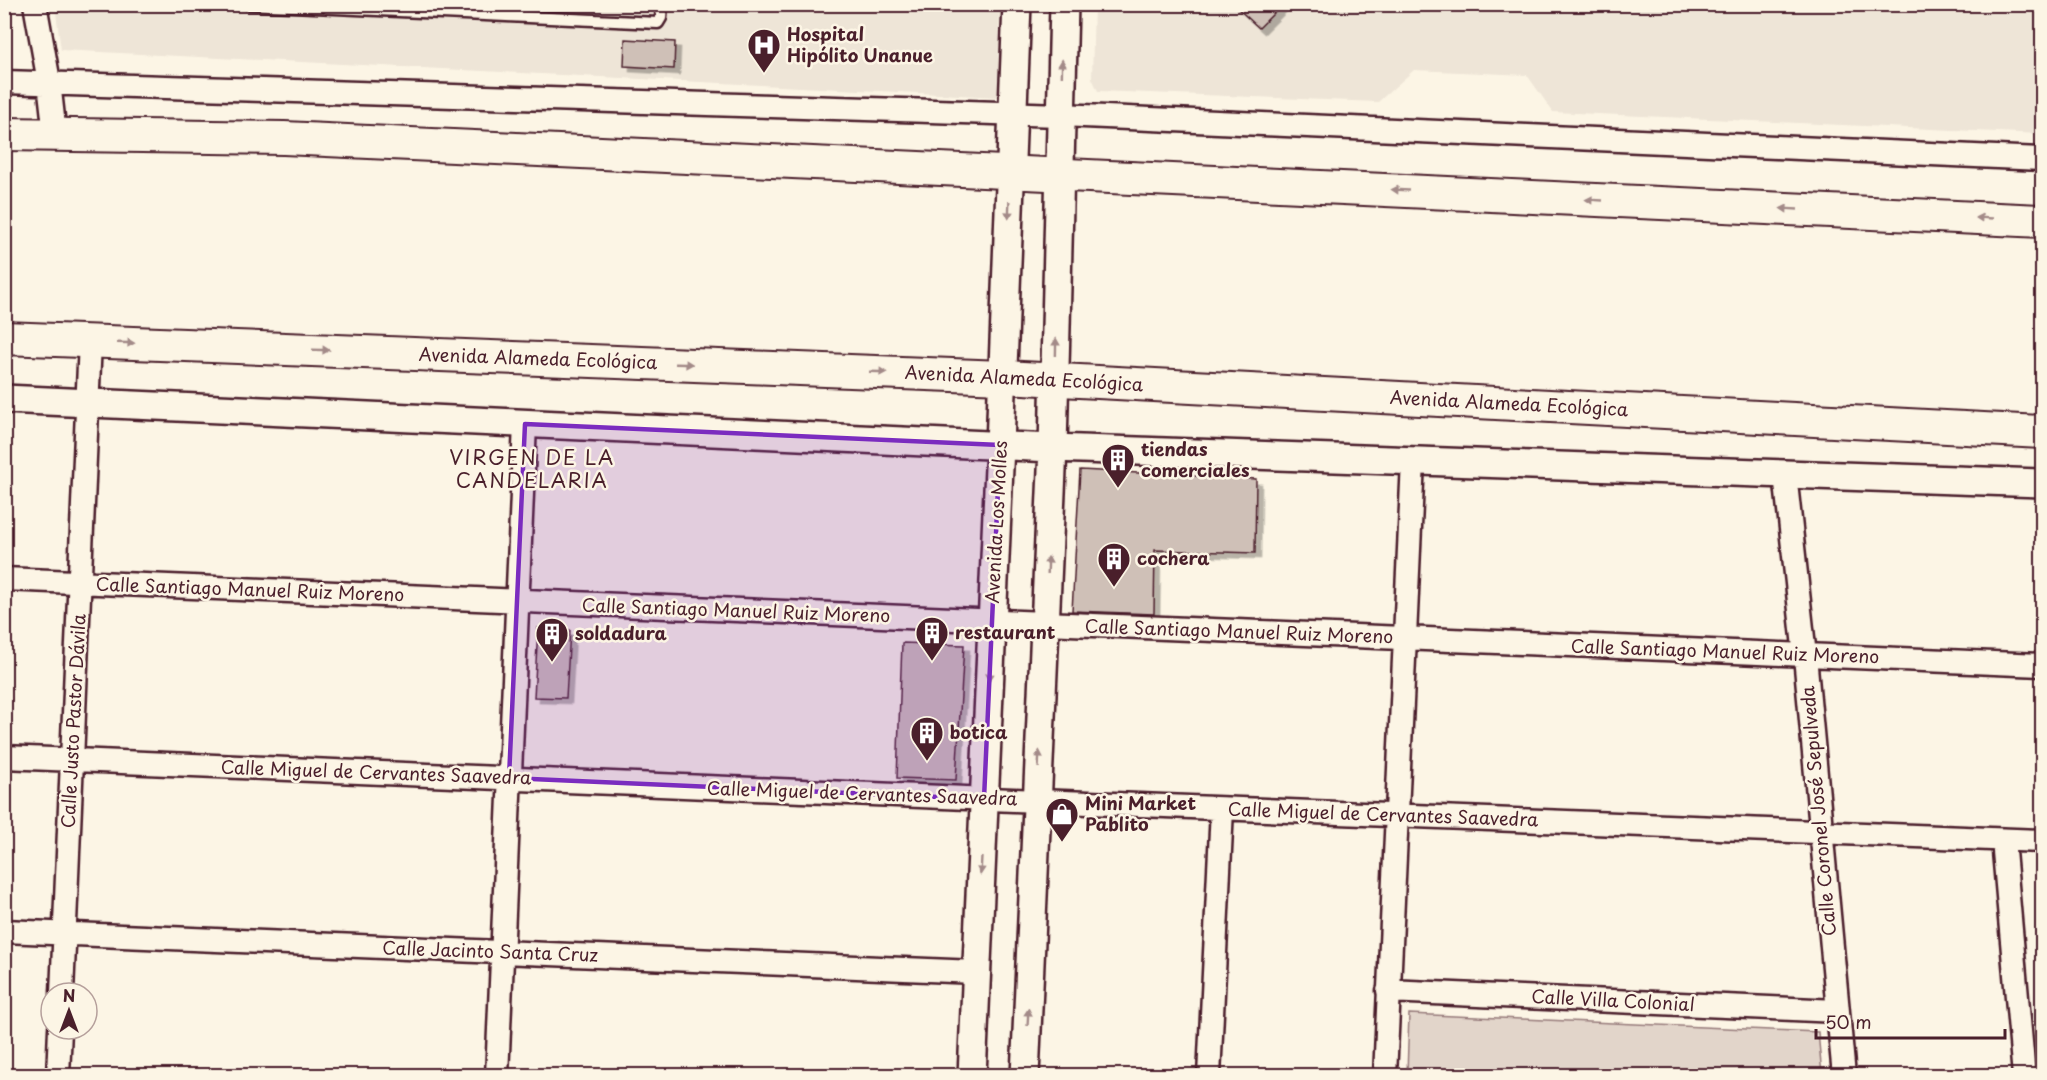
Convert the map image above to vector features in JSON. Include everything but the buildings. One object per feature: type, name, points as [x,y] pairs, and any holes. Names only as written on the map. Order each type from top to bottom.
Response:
[{"type":"main road","points":[[4,134],[284,138],[2043,221]]},
{"type":"main road","name":"Avenida Alameda Ecológica","points":[[4,338],[1003,377],[2043,432]]},
{"type":"street","points":[[35,4],[49,82],[55,135]]},
{"type":"street","name":"Avenida Los Molles","points":[[972,1076],[1017,4]]},
{"type":"street","points":[[1026,1076],[1053,448],[1064,4]]},
{"type":"street","points":[[4,82],[1061,116],[2043,159]]},
{"type":"street","name":"Calle Justo Pastor Dávila","points":[[63,981],[90,341]]},
{"type":"street","points":[[4,399],[1053,448],[2043,483]]},
{"type":"street","points":[[497,1076],[525,424]]},
{"type":"street","points":[[1385,1076],[1395,816],[1406,639],[1413,461]]},
{"type":"street","name":"Calle Coronel José Sepulveda","points":[[1785,474],[1844,1076]]},
{"type":"street","name":"Calle Santiago Manuel Ruiz Moreno","points":[[4,579],[2043,665]]},
{"type":"street","name":"Calle Miguel de Cervantes Saavedra","points":[[4,757],[1222,809],[2043,841]]},
{"type":"street","points":[[1209,1076],[1222,809]]},
{"type":"street","points":[[2002,840],[2024,1076]]},
{"type":"street","name":"Calle Jacinto Santa Cruz","points":[[4,931],[976,972]]},
{"type":"street","name":"Calle Villa Colonial","points":[[1388,991],[1837,1011]]},
{"type":"street","points":[[58,1076],[59,1041]]},
{"type":"lane","points":[[248,4],[658,23],[662,15],[662,4]]},
{"type":"highlighted area","points":[[525,424],[1000,445],[984,799],[509,778]]},
{"type":"shaded area","name":"Hospital Hipólito Unanue","points":[[55,5],[1000,5],[998,97],[61,50]]},
{"type":"shaded area","points":[[1094,5],[2042,5],[2042,134],[1553,112],[1527,75],[1414,70],[1378,102],[1098,91],[1092,78]]},
{"type":"shaded area","points":[[1409,1014],[1818,1032],[1822,1075],[1407,1075]]},
{"type":"place","name":"Hospital Hipólito Unanue","points":[[764,74]]},
{"type":"place","name":"tiendas comerciales","points":[[1118,489]]},
{"type":"place","name":"cochera","points":[[1114,588]]},
{"type":"place","name":"restaurant","points":[[932,662]]},
{"type":"place","name":"soldadura","points":[[552,663]]},
{"type":"place","name":"botica","points":[[927,762]]},
{"type":"place","name":"Mini Market Pablito","points":[[1062,843]]},
{"type":"district","name":"VIRGEN DE LA CANDELARIA","points":[[532,470]]}]
